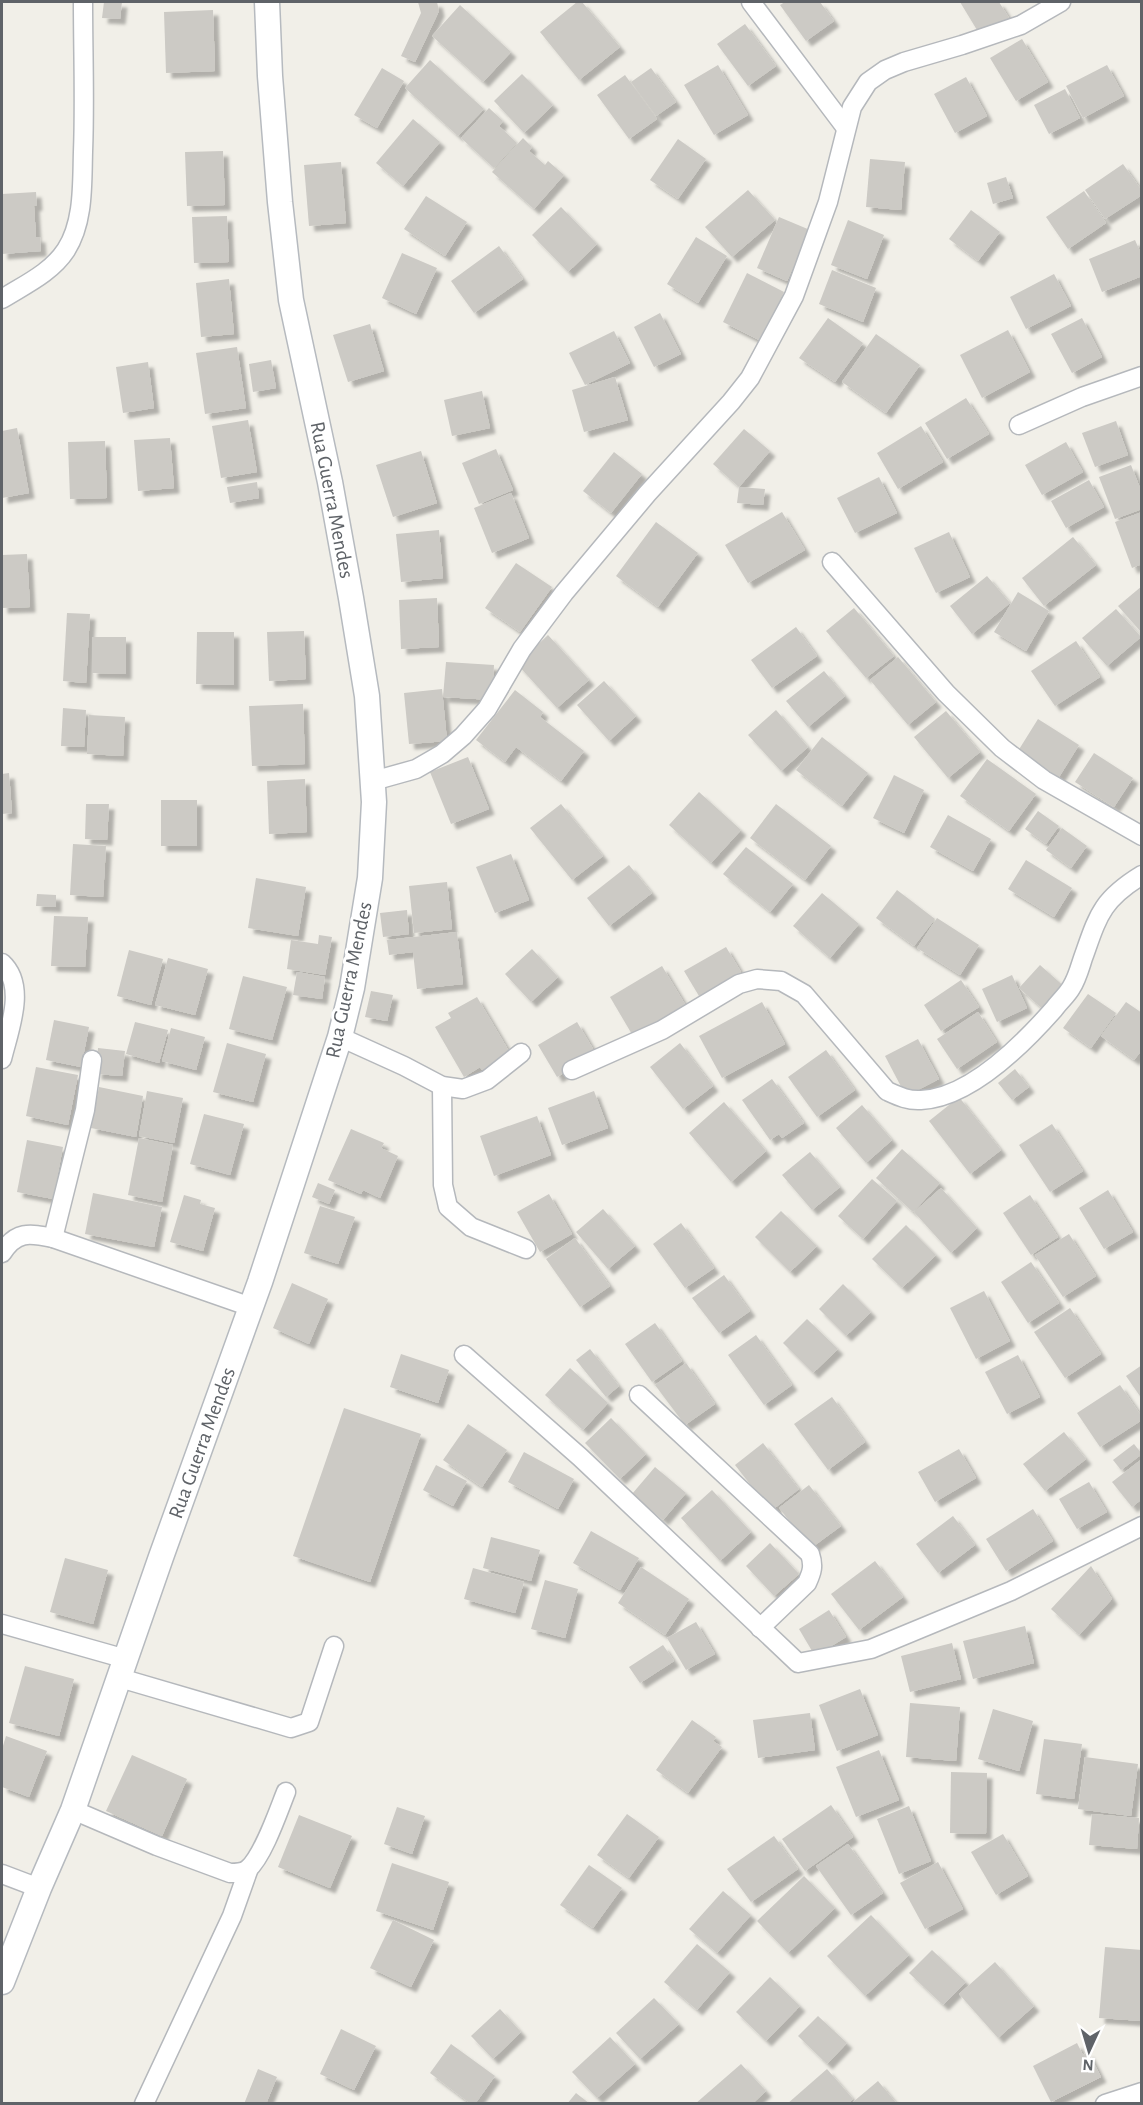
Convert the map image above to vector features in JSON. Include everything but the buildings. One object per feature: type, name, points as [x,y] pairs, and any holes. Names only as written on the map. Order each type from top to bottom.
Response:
[{"type":"street","points":[[2,299],[49,270],[66,250],[77,226],[82,194],[84,125],[82,2]]},
{"type":"street","name":"Rua Guerra Mendes","points":[[2,1982],[73,1810],[251,1307],[340,1037],[352,988],[370,878],[373,781],[367,696],[330,482],[291,300],[280,202],[270,76],[267,2]]},
{"type":"street","points":[[751,2],[846,128]]},
{"type":"street","points":[[373,781],[416,769],[442,753],[463,736],[487,709],[522,649],[564,593],[647,494],[750,378],[794,296],[828,202],[852,107],[868,82],[885,70],[904,62],[1021,25],[1061,2]]},
{"type":"street","points":[[1019,425],[1082,397],[1142,376]]},
{"type":"street","points":[[832,561],[946,693],[1002,748],[1044,780],[1142,836]]},
{"type":"street","points":[[572,1070],[662,1030],[739,984],[757,979],[781,981],[804,994],[887,1091],[904,1099],[922,1101],[939,1097],[985,1074],[1023,1043],[1072,987],[1104,905],[1125,885],[1142,875]]},
{"type":"street","points":[[2,963],[13,980],[15,995],[13,1015],[2,1059]]},
{"type":"street","points":[[340,1037],[442,1086],[463,1089],[487,1080],[521,1053]]},
{"type":"street","points":[[53,1238],[85,1110],[92,1060]]},
{"type":"street","points":[[442,1086],[442,1185],[448,1207],[471,1227],[526,1249]]},
{"type":"street","points":[[4,1240],[21,1235],[37,1234],[53,1238],[251,1307]]},
{"type":"street","points":[[464,1356],[580,1457],[798,1664],[871,1649],[1011,1591],[1142,1526]]},
{"type":"street","points":[[639,1395],[810,1554],[813,1563],[812,1573],[807,1583],[760,1628]]},
{"type":"street","points":[[2,1624],[291,1728],[309,1722],[334,1646]]},
{"type":"street","points":[[144,2103],[232,1916],[249,1868],[263,1846],[286,1792]]},
{"type":"street","points":[[73,1810],[230,1874],[243,1872],[249,1868]]},
{"type":"street","points":[[2,1874],[39,1888]]},
{"type":"street","points":[[1105,2103],[1142,2092]]}]
